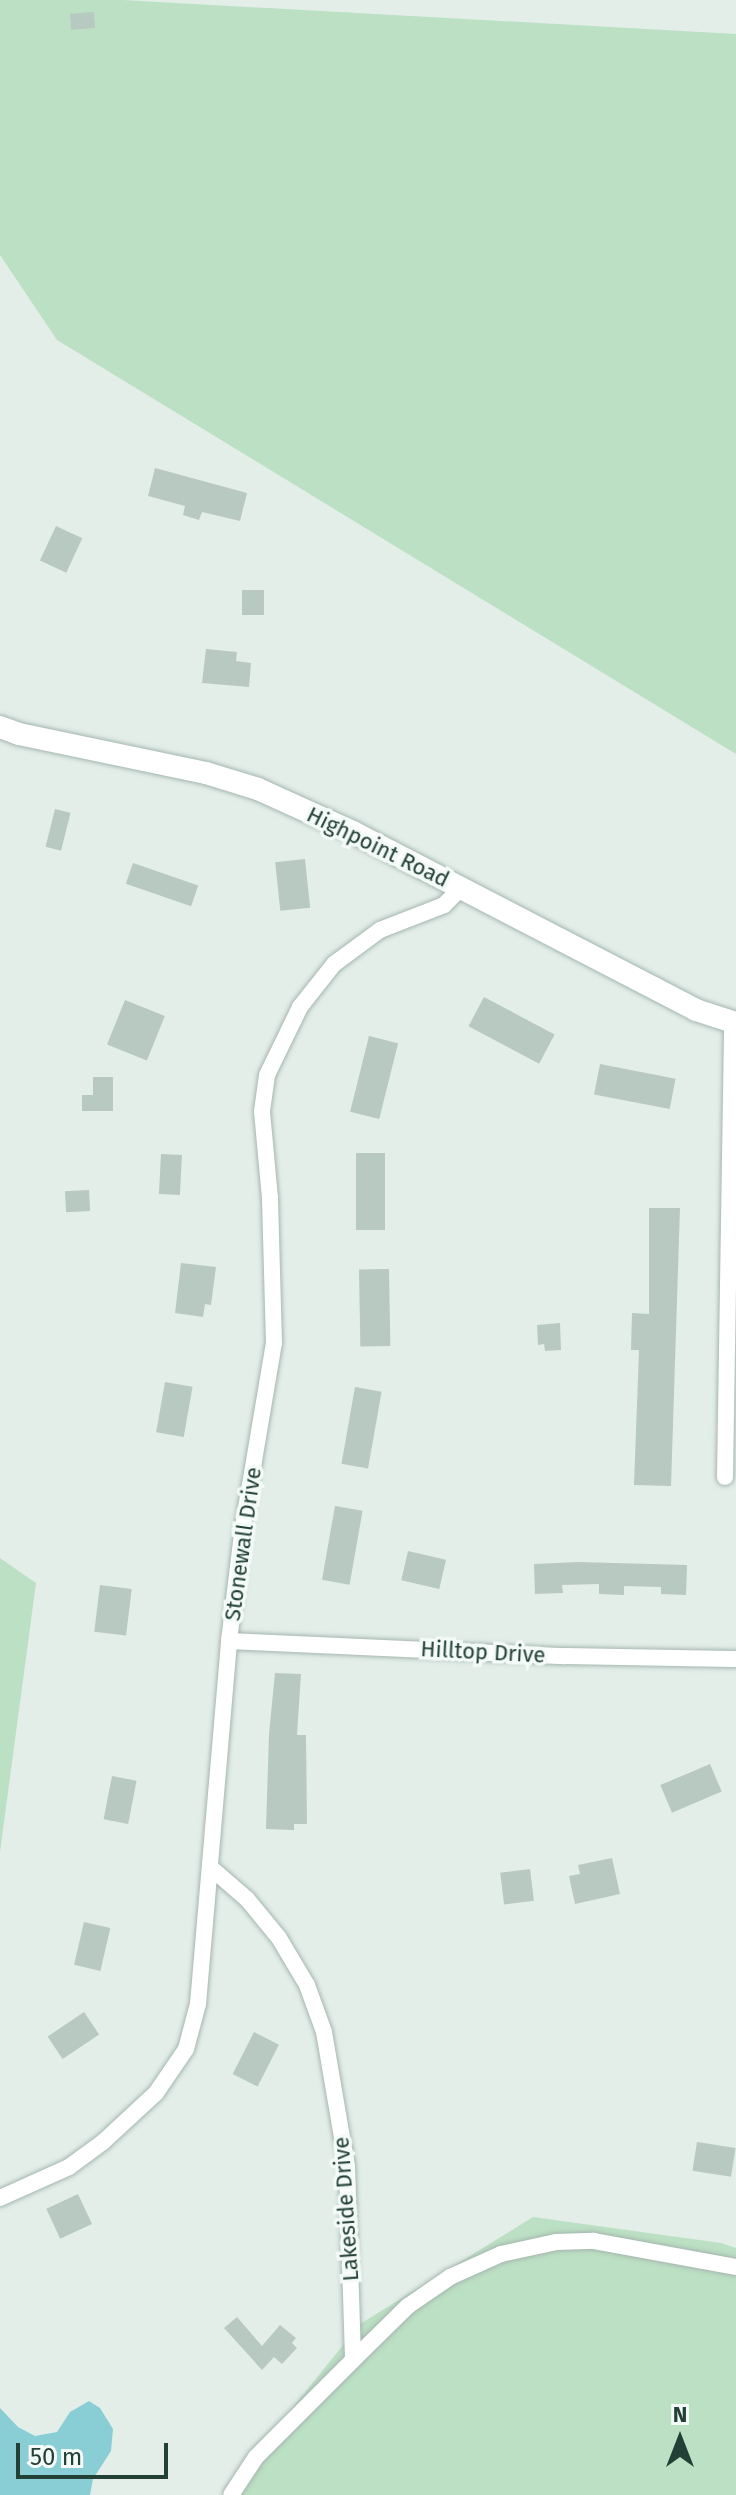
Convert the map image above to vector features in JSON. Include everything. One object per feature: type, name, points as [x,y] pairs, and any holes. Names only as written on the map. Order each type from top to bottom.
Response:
[{"type":"street","name":"Highpoint Road","points":[[0,727],[19,734],[206,773],[258,789],[353,832],[696,1010],[734,1022]]},
{"type":"street","name":"Stonewall Drive","points":[[0,2198],[69,2167],[103,2142],[173,2072],[186,2049],[198,2004],[229,1641],[243,1526],[274,1343],[270,1198],[262,1111],[267,1075],[300,1007],[334,964],[380,930],[444,905],[461,888]]},
{"type":"street","points":[[725,1477],[734,1022]]},
{"type":"street","name":"Hilltop Drive","points":[[229,1641],[565,1656],[736,1659]]},
{"type":"street","name":"Lakeside Drive","points":[[210,1867],[247,1899],[279,1938],[307,1985],[324,2032],[347,2167],[353,2360]]},
{"type":"street","points":[[231,2495],[256,2457],[353,2360],[408,2306],[450,2277],[501,2254],[556,2242],[594,2241],[736,2267]]},
{"type":"green space","points":[[0,0],[123,0],[736,34],[736,754],[57,340],[0,255]]},
{"type":"green space","points":[[0,1558],[36,1583],[0,1852]]},
{"type":"green space","points":[[533,2217],[721,2243],[736,2248],[736,2495],[237,2495],[241,2472],[360,2324]]},
{"type":"water","points":[[89,2401],[100,2408],[113,2429],[111,2451],[93,2479],[90,2495],[0,2495],[0,2408],[18,2427],[35,2436],[57,2432],[70,2412]]},
{"type":"building","points":[[94,12],[95,28],[71,30],[70,14]]},
{"type":"building","points":[[155,468],[247,493],[240,521],[202,512],[199,520],[183,515],[185,506],[148,496]]},
{"type":"building","points":[[56,526],[82,538],[66,573],[40,560]]},
{"type":"building","points":[[242,590],[264,590],[264,615],[242,615]]},
{"type":"building","points":[[206,649],[237,652],[236,661],[251,663],[249,687],[202,683]]},
{"type":"building","points":[[55,809],[71,813],[61,851],[46,847]]},
{"type":"building","points":[[305,859],[310,908],[280,911],[275,862]]},
{"type":"building","points":[[133,863],[198,885],[191,906],[126,884]]},
{"type":"building","points":[[484,997],[555,1035],[539,1064],[469,1026]]},
{"type":"building","points":[[125,1000],[165,1016],[147,1061],[107,1045]]},
{"type":"building","points":[[369,1036],[398,1043],[379,1119],[350,1112]]},
{"type":"building","points":[[600,1064],[676,1079],[670,1109],[594,1094]]},
{"type":"building","points":[[93,1077],[113,1077],[113,1111],[82,1111],[82,1095],[93,1095]]},
{"type":"building","points":[[356,1153],[385,1153],[385,1230],[356,1230]]},
{"type":"building","points":[[161,1154],[182,1155],[180,1195],[159,1194]]},
{"type":"building","points":[[89,1190],[90,1211],[66,1212],[65,1191]]},
{"type":"building","points":[[649,1208],[680,1208],[671,1486],[634,1485],[639,1350],[631,1350],[632,1313],[649,1314]]},
{"type":"building","points":[[181,1263],[216,1267],[211,1305],[205,1304],[203,1317],[175,1313]]},
{"type":"building","points":[[389,1269],[390,1346],[360,1347],[359,1270]]},
{"type":"building","points":[[560,1323],[561,1350],[545,1351],[544,1344],[538,1345],[537,1325]]},
{"type":"building","points":[[165,1382],[193,1387],[184,1437],[156,1432]]},
{"type":"building","points":[[355,1387],[382,1392],[368,1469],[341,1464]]},
{"type":"building","points":[[335,1506],[363,1511],[350,1585],[322,1580]]},
{"type":"building","points":[[408,1551],[446,1560],[439,1589],[401,1580]]},
{"type":"building","points":[[534,1564],[687,1565],[686,1595],[661,1594],[661,1587],[624,1586],[624,1595],[599,1594],[599,1584],[562,1585],[563,1593],[535,1594]]},
{"type":"building","points":[[100,1585],[132,1589],[126,1636],[94,1632]]},
{"type":"building","points":[[275,1673],[301,1674],[297,1735],[306,1735],[307,1824],[294,1824],[294,1830],[266,1829],[269,1734]]},
{"type":"building","points":[[710,1764],[722,1792],[672,1813],[660,1785]]},
{"type":"building","points":[[112,1776],[137,1781],[128,1824],[104,1819]]},
{"type":"building","points":[[612,1858],[620,1894],[575,1904],[569,1876],[580,1874],[578,1865]]},
{"type":"building","points":[[530,1869],[534,1901],[504,1904],[500,1873]]},
{"type":"building","points":[[84,1922],[110,1928],[100,1971],[74,1965]]},
{"type":"building","points":[[84,2012],[99,2034],[63,2059],[48,2037]]},
{"type":"building","points":[[254,2032],[279,2045],[258,2087],[233,2074]]},
{"type":"building","points":[[697,2142],[736,2148],[731,2177],[692,2171]]},
{"type":"building","points":[[78,2194],[92,2224],[60,2239],[46,2209]]},
{"type":"building","points":[[237,2317],[262,2346],[280,2325],[296,2338],[292,2343],[297,2348],[282,2364],[274,2357],[262,2370],[224,2328]]}]
